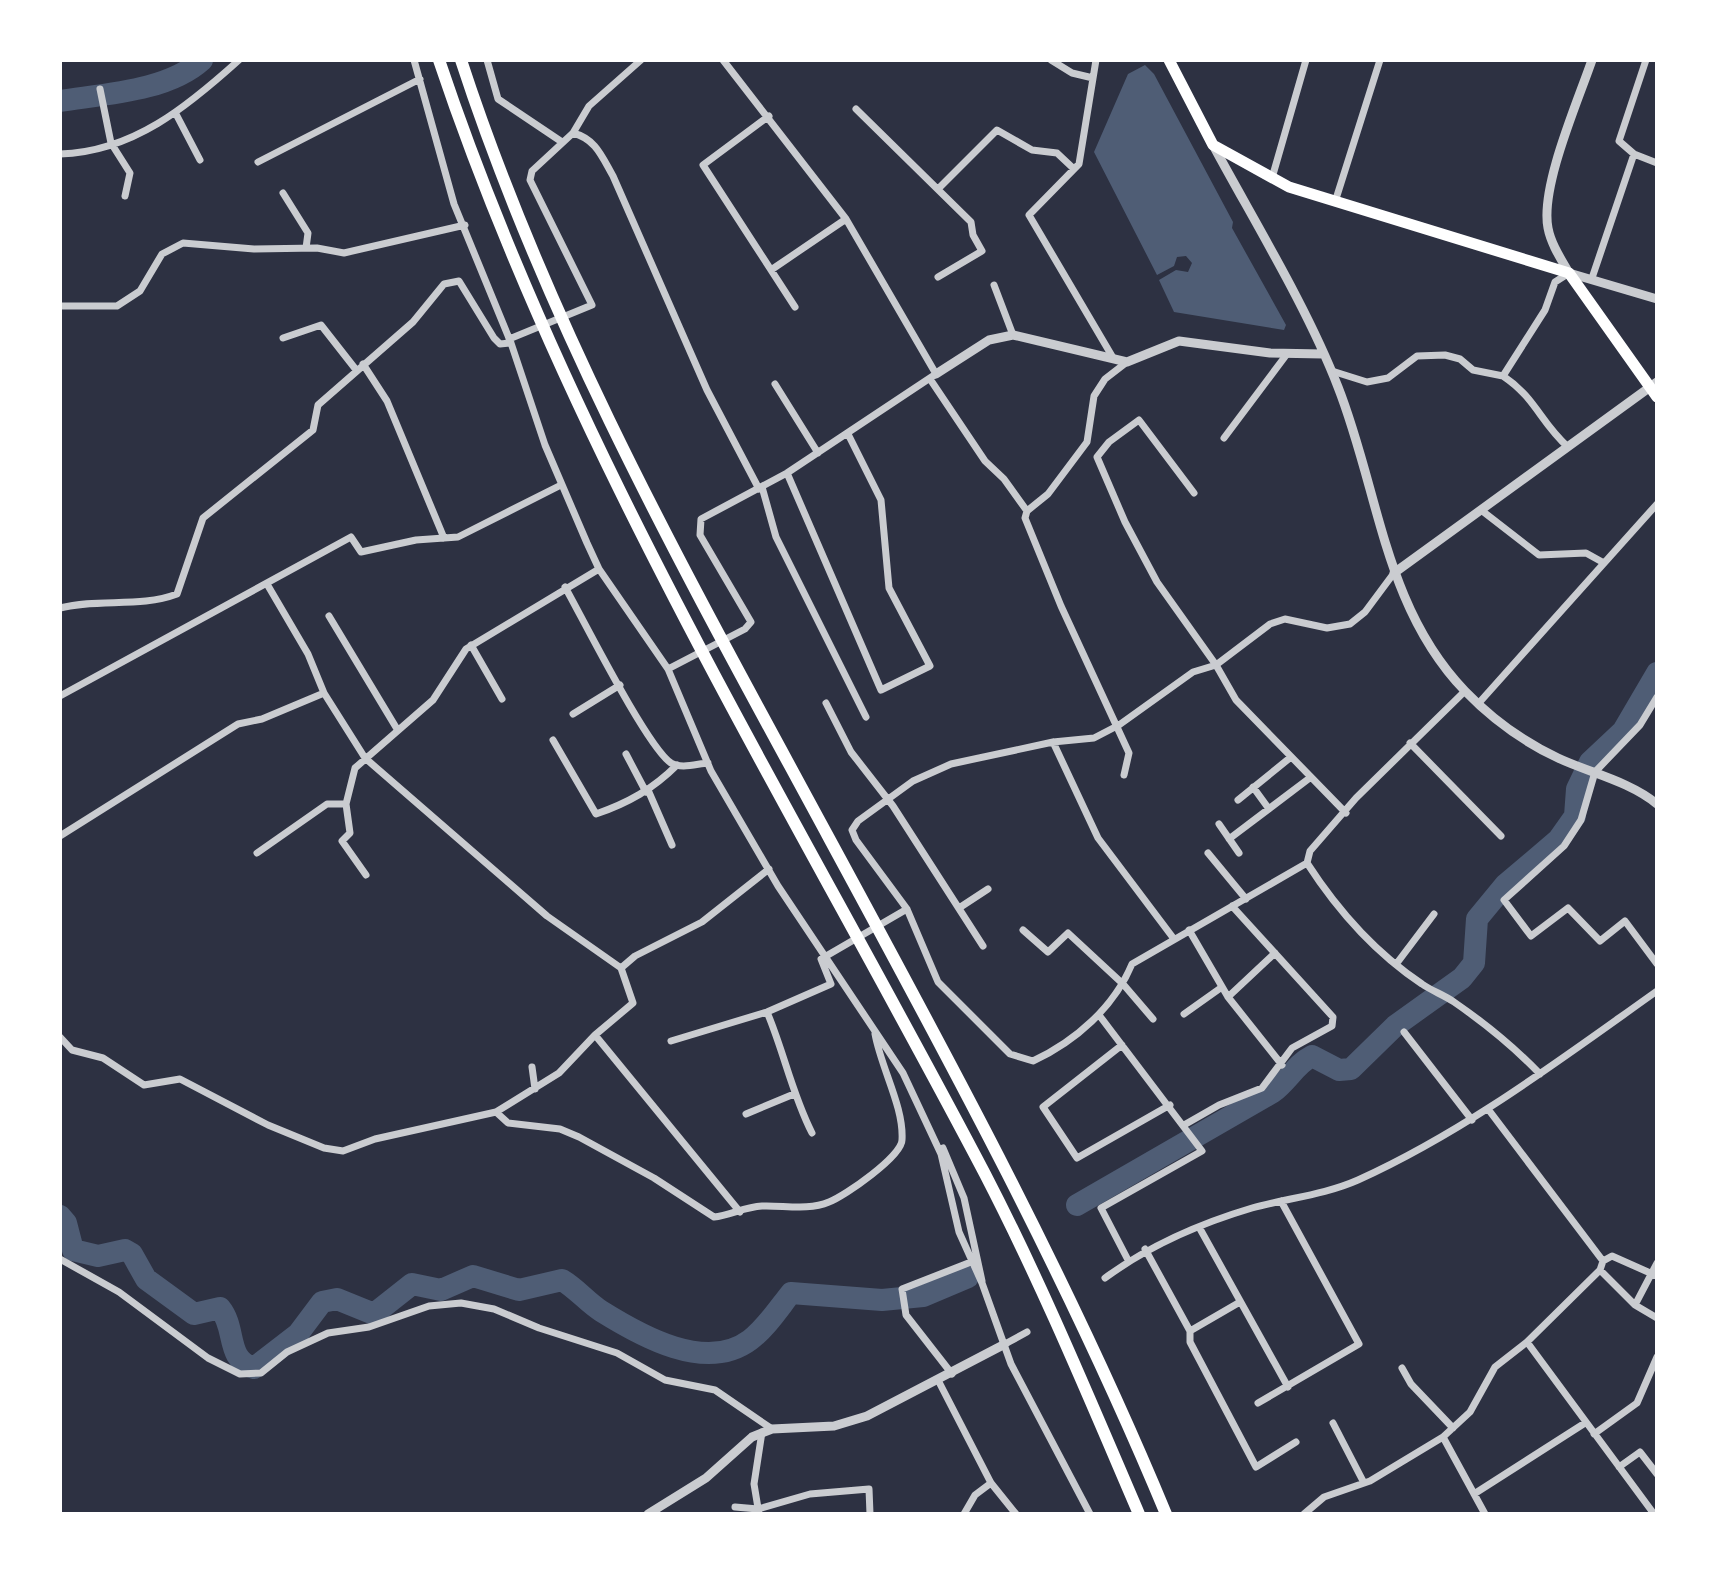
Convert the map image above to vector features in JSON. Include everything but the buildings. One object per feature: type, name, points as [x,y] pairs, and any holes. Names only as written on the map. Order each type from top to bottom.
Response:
[{"type":"highway","points":[[439,60],[526,291],[611,472],[681,609],[986,1177],[1056,1323],[1139,1514]]},
{"type":"highway","points":[[461,60],[533,255],[572,345],[708,615],[943,1049],[1057,1269],[1166,1514]]},
{"type":"main road","points":[[1169,60],[1213,145],[1272,178],[1335,202],[1569,273],[1655,388]]},
{"type":"street","points":[[60,154],[145,132],[176,114],[239,60]]},
{"type":"street","points":[[414,60],[454,204],[510,341],[561,485],[599,569],[668,669],[708,763],[769,869],[830,952],[946,1153],[964,1198],[979,1254],[982,1283]]},
{"type":"street","points":[[487,60],[498,99],[562,142]]},
{"type":"street","points":[[60,608],[87,601],[139,602],[177,594],[203,518],[313,430],[318,405],[413,322],[444,284],[459,281],[500,344],[592,305],[530,180],[532,171],[573,133],[589,106],[641,60]]},
{"type":"street","points":[[723,60],[846,219],[933,376],[985,461],[1004,479],[1027,511]]},
{"type":"street","points":[[1051,60],[1072,73],[1093,78]]},
{"type":"street","points":[[1096,60],[1079,164],[1029,215],[1112,356]]},
{"type":"street","points":[[1272,178],[1306,60]]},
{"type":"street","points":[[1335,202],[1380,60]]},
{"type":"street","points":[[1569,273],[1551,237],[1548,197],[1592,60]]},
{"type":"street","points":[[1646,60],[1619,141],[1634,154],[1657,163]]},
{"type":"street","points":[[258,162],[420,79]]},
{"type":"street","points":[[100,89],[111,143],[130,173],[125,196]]},
{"type":"street","points":[[856,109],[971,222],[982,251],[938,277]]},
{"type":"street","points":[[176,114],[200,160]]},
{"type":"street","points":[[769,116],[703,165],[795,307]]},
{"type":"street","points":[[939,188],[997,130],[1032,150],[1057,153],[1074,169]]},
{"type":"street","points":[[573,133],[587,137],[594,143],[613,176],[707,390],[760,488],[776,537],[866,717]]},
{"type":"street","points":[[1213,145],[1332,371],[1394,573],[1431,649],[1478,704],[1528,742],[1657,804]]},
{"type":"street","points":[[1592,278],[1634,154]]},
{"type":"street","points":[[283,193],[308,233],[306,248]]},
{"type":"street","points":[[771,270],[846,219]]},
{"type":"street","points":[[60,306],[117,306],[140,291],[162,254],[183,243],[254,249],[306,248],[344,253],[465,225]]},
{"type":"street","points":[[1503,376],[1545,310],[1555,282],[1569,273],[1657,299]]},
{"type":"street","points":[[994,285],[1013,335]]},
{"type":"street","points":[[283,338],[321,325],[387,401],[444,538]]},
{"type":"street","points":[[668,669],[749,626],[749,617],[700,535],[701,519],[787,473],[989,340],[1013,335],[1127,362]]},
{"type":"street","points":[[1124,775],[1129,753],[1119,725],[1061,606],[1025,518],[1027,511],[1048,494],[1087,442],[1094,396],[1105,379],[1127,362],[1179,341],[1287,354],[1323,354]]},
{"type":"street","points":[[1224,438],[1287,354]]},
{"type":"street","points":[[1332,371],[1367,382],[1388,378],[1417,356],[1445,355],[1460,359],[1473,370],[1503,376],[1526,392],[1552,433],[1568,447]]},
{"type":"street","points":[[775,384],[818,453]]},
{"type":"street","points":[[1465,691],[1410,743],[1310,851],[1307,863],[1132,964],[1123,984],[1099,1015],[1046,1055],[1033,1061],[1019,1059],[938,982],[904,911],[852,830],[858,821],[913,781],[951,764],[1053,742],[1094,738],[1119,725],[1193,672],[1216,665],[1270,624],[1285,619],[1327,628],[1350,624],[1365,612],[1394,573],[1655,388]]},
{"type":"street","points":[[1097,457],[1109,442],[1139,420],[1194,493]]},
{"type":"street","points":[[787,473],[881,690],[930,666],[889,588],[881,500],[848,434]]},
{"type":"street","points":[[1087,442],[1157,582],[1216,665],[1236,700],[1346,813]]},
{"type":"street","points":[[60,696],[351,537],[361,552],[458,537],[506,516],[561,485]]},
{"type":"street","points":[[1478,704],[1657,504]]},
{"type":"street","points":[[1481,510],[1539,555],[1586,553],[1604,563]]},
{"type":"street","points":[[366,875],[342,841],[350,833],[346,804],[355,768],[433,700],[471,645],[599,569]]},
{"type":"street","points":[[60,1037],[72,1050],[103,1058],[144,1085],[180,1079],[243,1113],[324,1148],[343,1151],[375,1139],[496,1112],[559,1073],[595,1035],[633,1003],[621,968],[547,916],[365,758],[324,693],[308,654],[267,584]]},
{"type":"street","points":[[565,587],[661,751],[677,765]]},
{"type":"street","points":[[329,616],[397,729]]},
{"type":"street","points":[[471,645],[502,699]]},
{"type":"street","points":[[573,714],[620,685]]},
{"type":"street","points":[[60,836],[238,724],[262,719],[324,693]]},
{"type":"street","points":[[1657,697],[1640,725],[1595,772],[1581,820],[1564,846],[1504,900],[1531,936],[1568,908],[1600,941],[1625,921],[1657,964]]},
{"type":"street","points":[[826,703],[851,752],[893,806],[983,946]]},
{"type":"street","points":[[553,740],[596,814],[647,791],[677,765],[708,763]]},
{"type":"street","points":[[1053,742],[1098,838],[1174,939]]},
{"type":"street","points":[[1410,743],[1501,836]]},
{"type":"street","points":[[626,754],[672,845]]},
{"type":"street","points":[[1238,800],[1291,757]]},
{"type":"street","points":[[1229,839],[1311,777]]},
{"type":"street","points":[[1253,787],[1269,809]]},
{"type":"street","points":[[257,853],[327,804],[346,804]]},
{"type":"street","points":[[1219,824],[1239,853]]},
{"type":"street","points":[[1208,853],[1246,899]]},
{"type":"street","points":[[1307,863],[1346,920],[1397,963],[1511,1044],[1540,1074]]},
{"type":"street","points":[[621,968],[635,956],[702,922],[769,869]]},
{"type":"street","points":[[959,908],[988,889]]},
{"type":"street","points":[[1184,1125],[1219,1105],[1262,1088],[1292,1048],[1332,1026],[1333,1017],[1232,906]]},
{"type":"street","points":[[671,1041],[767,1012],[831,984],[821,959],[904,911]]},
{"type":"street","points":[[1397,963],[1434,914]]},
{"type":"street","points":[[1023,930],[1048,952],[1068,933],[1123,984],[1153,1019]]},
{"type":"street","points":[[1189,930],[1228,997],[1282,1065]]},
{"type":"street","points":[[1228,997],[1275,953]]},
{"type":"street","points":[[1184,1014],[1222,987]]},
{"type":"street","points":[[1105,1278],[1145,1249],[1199,1227],[1281,1201],[1329,1192],[1359,1180],[1472,1120],[1657,991]]},
{"type":"street","points":[[767,1012],[794,1094],[812,1133]]},
{"type":"street","points":[[1099,1015],[1202,1151],[1101,1208],[1128,1260]]},
{"type":"street","points":[[496,1112],[508,1123],[560,1129],[579,1137],[654,1178],[714,1217],[761,1206],[811,1206],[828,1202],[897,1153],[902,1145],[901,1122],[874,1027]]},
{"type":"street","points":[[1404,1032],[1472,1120]]},
{"type":"street","points":[[595,1035],[740,1212]]},
{"type":"street","points":[[1122,1045],[1043,1107],[1077,1158],[1170,1105]]},
{"type":"street","points":[[532,1067],[535,1089]]},
{"type":"street","points":[[746,1114],[794,1094]]},
{"type":"street","points":[[916,1098],[941,1154],[959,1232],[982,1283],[1011,1364],[1090,1514]]},
{"type":"street","points":[[1488,1109],[1602,1266],[1635,1305],[1657,1318]]},
{"type":"street","points":[[1258,1403],[1359,1344],[1281,1201]]},
{"type":"street","points":[[1199,1227],[1288,1387]]},
{"type":"street","points":[[1145,1249],[1190,1331],[1190,1342],[1256,1467],[1296,1442]]},
{"type":"street","points":[[1304,1514],[1324,1497],[1364,1483],[1443,1437],[1470,1412],[1489,1374],[1527,1342],[1612,1256],[1654,1275]]},
{"type":"street","points":[[60,1259],[119,1292],[208,1358],[240,1374],[261,1373],[287,1352],[328,1333],[369,1327],[429,1306],[461,1303],[494,1309],[539,1328],[617,1353],[665,1380],[715,1390],[772,1429]]},
{"type":"street","points":[[952,1374],[906,1315],[902,1289],[971,1262]]},
{"type":"street","points":[[1635,1305],[1654,1275],[1657,1263]]},
{"type":"street","points":[[1190,1331],[1240,1302]]},
{"type":"street","points":[[648,1514],[692,1488],[744,1442],[762,1432],[850,1422],[939,1382],[1027,1332]]},
{"type":"street","points":[[1527,1342],[1654,1514]]},
{"type":"street","points":[[1594,1434],[1637,1403],[1657,1357]]},
{"type":"street","points":[[1402,1368],[1411,1384],[1453,1428]]},
{"type":"street","points":[[939,1382],[991,1483],[1016,1514]]},
{"type":"street","points":[[1333,1423],[1364,1483]]},
{"type":"street","points":[[1474,1494],[1585,1423]]},
{"type":"street","points":[[758,1511],[756,1459],[762,1432]]},
{"type":"street","points":[[1443,1437],[1485,1514]]},
{"type":"street","points":[[1619,1467],[1640,1452],[1657,1474]]},
{"type":"street","points":[[964,1514],[975,1495],[991,1483]]},
{"type":"street","points":[[735,1507],[758,1511],[810,1494],[869,1489],[870,1514]]},
{"type":"water","points":[[1145,65],[1154,74],[1233,222],[1232,228],[1286,325],[1284,330],[1174,312],[1159,280],[1176,270],[1188,272],[1192,263],[1186,256],[1177,257],[1174,266],[1157,275],[1094,152],[1128,74]]},
{"type":"waterway","points":[[60,101],[154,85],[188,70],[202,60]]},
{"type":"waterway","points":[[1077,1205],[1273,1092],[1312,1056],[1339,1070],[1351,1069],[1395,1026],[1462,978],[1474,963],[1477,919],[1505,885],[1558,840],[1575,816],[1577,789],[1590,762],[1623,731],[1657,673]]},
{"type":"waterway","points":[[60,1216],[66,1223],[73,1250],[98,1256],[125,1250],[132,1254],[146,1279],[194,1314],[220,1308],[235,1351],[245,1364],[254,1368],[298,1334],[322,1302],[337,1299],[374,1314],[412,1284],[441,1290],[473,1276],[519,1290],[562,1280],[601,1311],[635,1331],[674,1347],[714,1353],[733,1349],[750,1340],[791,1293],[882,1300],[923,1296],[968,1277]]}]
